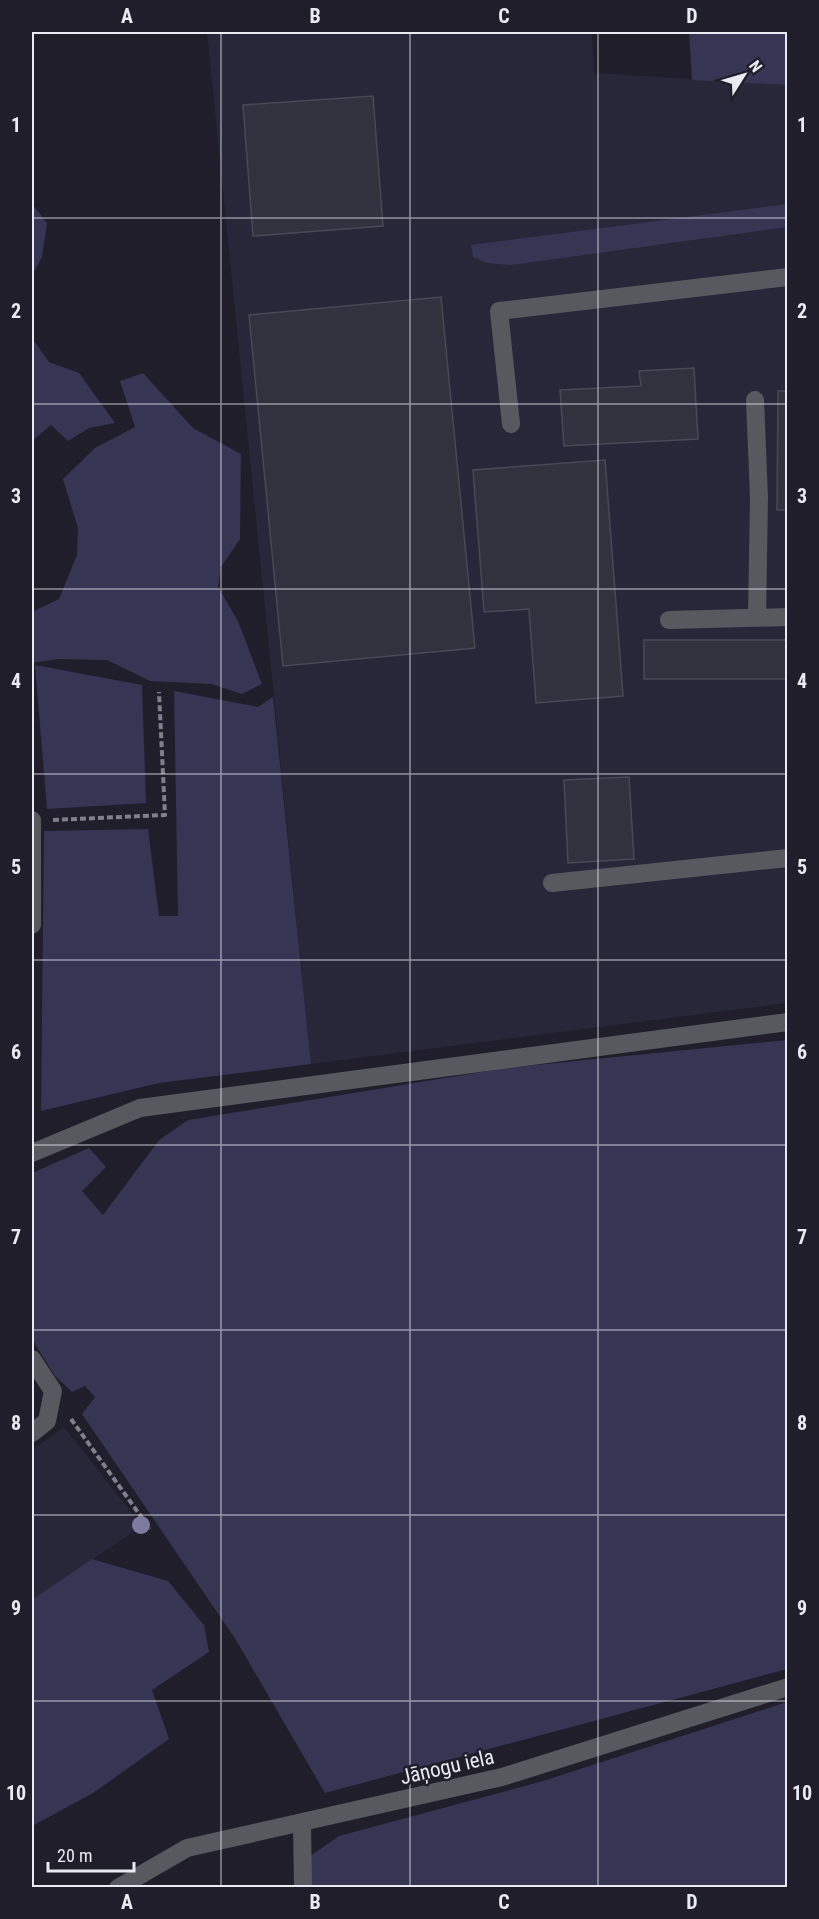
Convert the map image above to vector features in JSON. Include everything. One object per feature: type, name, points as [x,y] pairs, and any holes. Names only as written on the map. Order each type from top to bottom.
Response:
[{"type":"street","points":[[511,424],[499,311],[788,277]]},
{"type":"street","points":[[755,399],[759,497],[757,618]]},
{"type":"street","points":[[669,620],[788,617]]},
{"type":"street","points":[[32,821],[32,925]]},
{"type":"street","points":[[552,883],[788,858]]},
{"type":"street","points":[[32,1153],[140,1108],[788,1022]]},
{"type":"street","points":[[32,1359],[53,1390],[47,1421],[32,1433]]},
{"type":"street","name":"Jāņogu iela","points":[[118,1887],[187,1848],[502,1777],[788,1687]]},
{"type":"street","points":[[302,1823],[303,1887]]},
{"type":"path","points":[[32,821],[165,815],[159,692]]},
{"type":"path","points":[[53,1390],[150,1529]]},
{"type":"shaded area","points":[[207,32],[592,32],[594,73],[787,85],[787,1003],[311,1064]]},
{"type":"shaded area","points":[[689,32],[787,32],[787,85],[692,80]]},
{"type":"shaded area","points":[[32,204],[47,223],[42,257],[32,275]]},
{"type":"shaded area","points":[[787,204],[787,227],[511,265],[487,263],[473,257],[471,245]]},
{"type":"shaded area","points":[[32,338],[49,362],[79,373],[115,423],[89,428],[68,441],[51,425],[32,441]]},
{"type":"shaded area","points":[[143,373],[193,428],[241,454],[240,539],[221,567],[218,587],[238,621],[262,684],[242,694],[211,684],[150,681],[107,660],[58,659],[32,663],[32,612],[59,599],[77,555],[78,528],[63,479],[95,448],[135,427],[120,381]]},
{"type":"shaded area","points":[[35,665],[142,685],[146,803],[47,809]]},
{"type":"shaded area","points":[[174,691],[258,707],[273,697],[311,1064],[159,1083],[41,1111],[44,831],[148,829],[159,916],[178,916]]},
{"type":"shaded area","points":[[787,1040],[787,1669],[325,1793],[236,1640],[82,1414],[95,1397],[85,1386],[72,1392],[55,1376],[32,1339],[32,1173],[89,1148],[106,1167],[82,1191],[103,1215],[159,1140],[188,1120],[506,1068]]},
{"type":"shaded area","points":[[64,1427],[142,1526],[32,1600],[32,1450]]},
{"type":"shaded area","points":[[92,1559],[168,1581],[204,1625],[209,1652],[152,1690],[169,1739],[93,1793],[32,1826],[32,1600]]},
{"type":"shaded area","points":[[787,1702],[787,1887],[311,1887],[310,1856],[339,1836],[543,1781]]},
{"type":"building","points":[[373,96],[383,226],[253,236],[243,105]]},
{"type":"building","points":[[441,297],[475,648],[283,666],[249,315]]},
{"type":"building","points":[[694,368],[698,439],[564,446],[560,390],[641,386],[639,371]]},
{"type":"building","points":[[778,391],[788,391],[788,510],[777,510]]},
{"type":"building","points":[[605,460],[623,696],[536,703],[529,609],[484,612],[473,470]]},
{"type":"building","points":[[644,640],[788,640],[788,679],[644,679]]},
{"type":"building","points":[[629,777],[634,859],[568,863],[564,780]]}]
